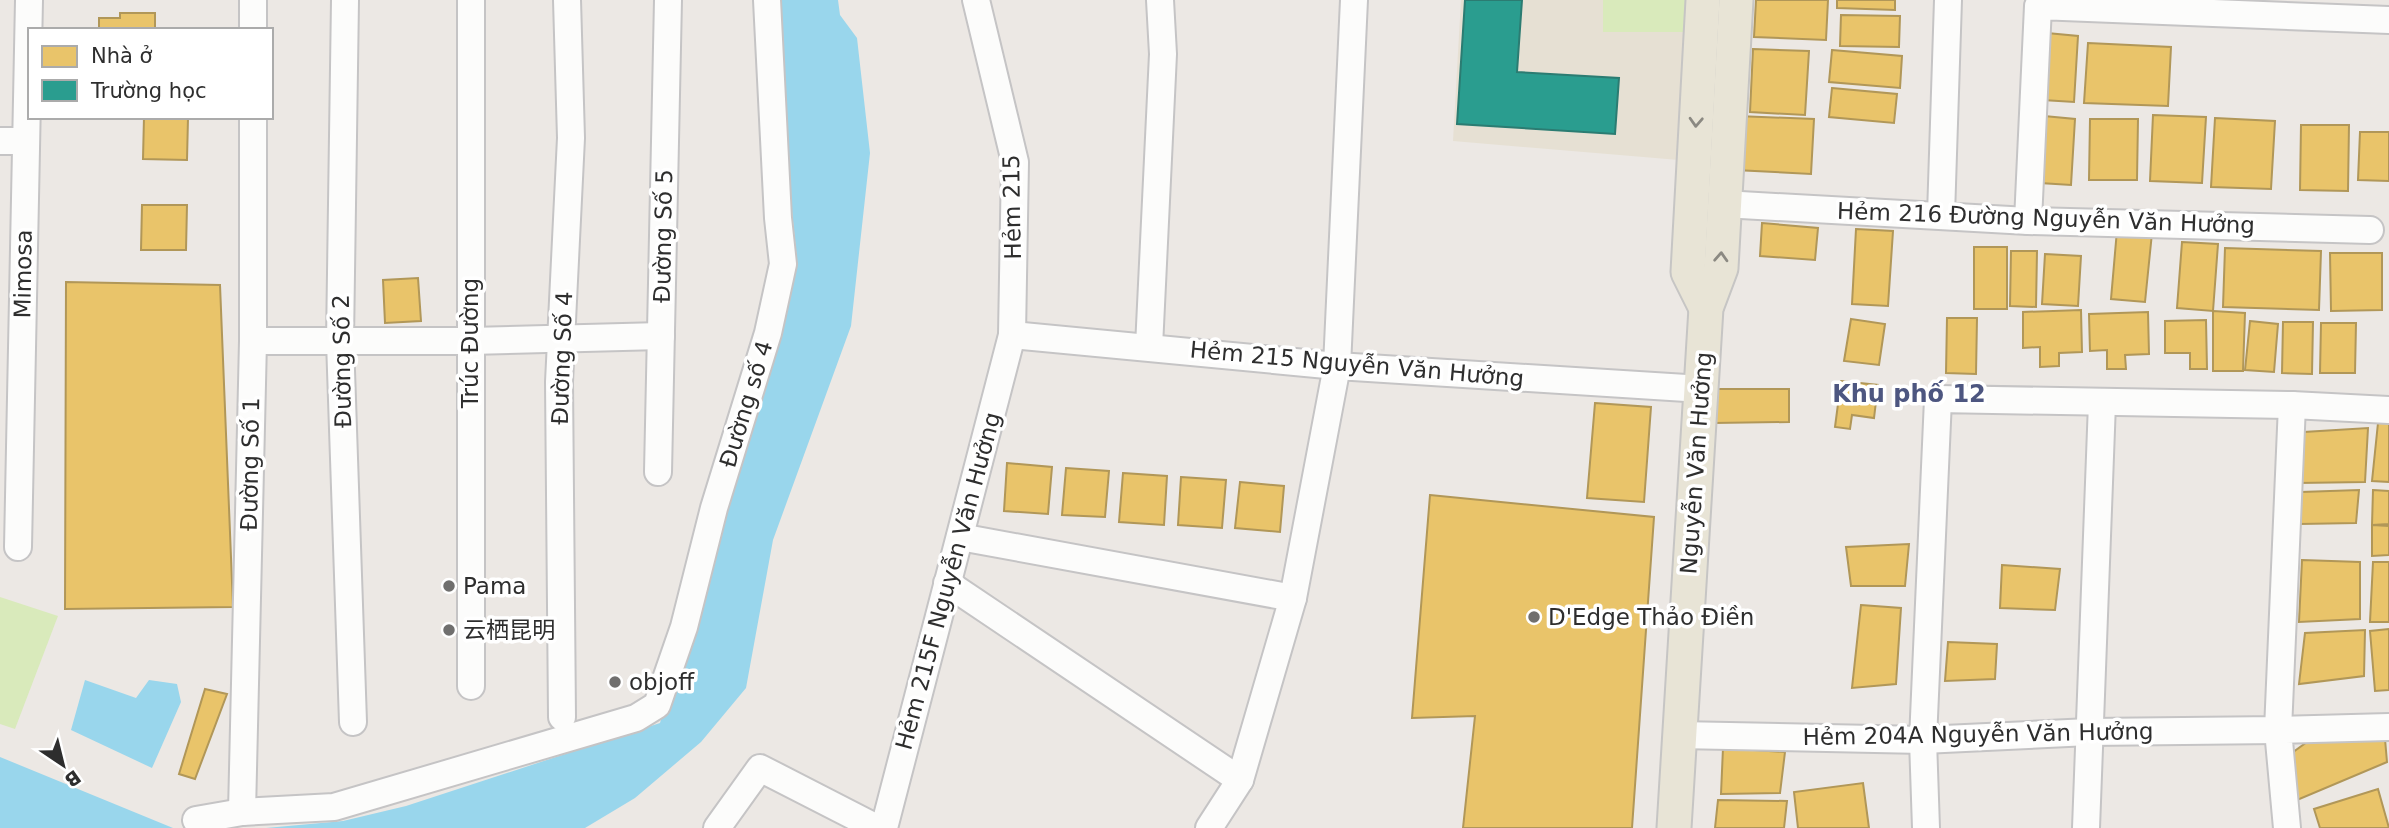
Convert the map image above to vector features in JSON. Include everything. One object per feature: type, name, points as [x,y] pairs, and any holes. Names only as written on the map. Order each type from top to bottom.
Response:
[{"type":"main road","name":"Nguyễn Văn Hưởng","points":[[1703,0],[1688,272],[1706,309]]},
{"type":"main road","name":"Nguyễn Văn Hưởng","points":[[1674,828],[1706,309],[1721,268],[1736,0]]},
{"type":"street","name":"Mimosa","points":[[8,554],[13,141],[29,0]]},
{"type":"street","points":[[253,0],[253,28]]},
{"type":"street","name":"Đường Số 2","points":[[345,0],[340,341],[353,722]]},
{"type":"street","name":"Trúc Đường","points":[[471,0],[471,686]]},
{"type":"street","name":"Đường Số 4","points":[[560,733],[561,340],[571,138],[567,0]]},
{"type":"street","name":"Đường Số 5","points":[[658,472],[667,0]]},
{"type":"street","name":"Đường số 4","points":[[560,733],[636,718],[657,705],[684,627],[714,508],[768,333],[783,264],[778,218],[767,0]]},
{"type":"street","name":"Hẻm 215","points":[[976,0],[1014,162],[1012,335]]},
{"type":"street","points":[[1149,347],[1163,54],[1160,0]]},
{"type":"street","points":[[1209,828],[1240,780],[1293,598],[1337,366],[1354,0]]},
{"type":"street","points":[[1941,215],[1948,0]]},
{"type":"street","points":[[2028,221],[2038,6],[2389,20]]},
{"type":"street","points":[[1700,54],[1733,54]]},
{"type":"street","name":"Đường Số 1","points":[[242,811],[253,341],[253,119]]},
{"type":"street","name":"Hẻm 216 Đường Nguyễn Văn Hưởng","points":[[1723,204],[2028,221],[2370,230]]},
{"type":"street","name":"Hẻm 215 Nguyễn Văn Hưởng","points":[[1012,335],[1337,366],[1702,389]]},
{"type":"street","name":"Hẻm 215F Nguyễn Văn Hưởng","points":[[884,828],[1012,335]]},
{"type":"street","points":[[253,341],[561,340],[661,336]]},
{"type":"street","points":[[1926,828],[1923,740],[1938,399],[2292,405],[2389,410]]},
{"type":"street","points":[[2086,828],[2102,403]]},
{"type":"street","points":[[2287,828],[2278,730],[2292,405]]},
{"type":"street","points":[[960,537],[1293,598]]},
{"type":"street","points":[[947,583],[1240,780]]},
{"type":"street","name":"Hẻm 204A Nguyễn Văn Hưởng","points":[[1678,735],[1923,740],[2089,732],[2389,727]]},
{"type":"street","points":[[196,820],[242,811],[334,807],[560,733]]},
{"type":"street","points":[[717,828],[760,768],[877,828]]},
{"type":"shaded area","points":[[1461,0],[1688,0],[1679,160],[1453,141]]},
{"type":"green space","points":[[1603,0],[1685,0],[1685,32],[1603,32]]},
{"type":"green space","points":[[0,597],[58,616],[15,729],[0,724]]},
{"type":"water","points":[[779,0],[838,0],[840,15],[857,38],[870,153],[851,326],[773,540],[746,688],[701,742],[635,798],[585,828],[266,828],[343,821],[406,806],[660,723],[797,260],[785,143]]},
{"type":"water","points":[[85,680],[136,698],[149,680],[177,684],[181,702],[152,768],[71,730]]},
{"type":"water","points":[[0,757],[173,828],[0,828]]},
{"type":"building: Nhà ở","points":[[1756,0],[1828,0],[1826,40],[1754,37]]},
{"type":"building: Nhà ở","points":[[1837,0],[1895,0],[1895,10],[1837,8]]},
{"type":"building: Nhà ở","points":[[120,13],[155,13],[155,28],[99,28],[99,18],[120,18]]},
{"type":"building: Nhà ở","points":[[1841,15],[1900,16],[1899,47],[1840,46]]},
{"type":"building: Nhà ở","points":[[2047,33],[2078,36],[2074,102],[2043,100]]},
{"type":"building: Nhà ở","points":[[2088,43],[2171,47],[2168,106],[2084,103]]},
{"type":"building: Nhà ở","points":[[1753,49],[1809,51],[1805,115],[1750,112]]},
{"type":"building: Nhà ở","points":[[1832,50],[1902,56],[1900,88],[1829,82]]},
{"type":"building: Nhà ở","points":[[1832,88],[1897,94],[1894,123],[1829,117]]},
{"type":"building: Nhà ở","points":[[2153,115],[2206,117],[2202,183],[2150,181]]},
{"type":"building: Nhà ở","points":[[1737,116],[1814,119],[1811,174],[1735,170]]},
{"type":"building: Nhà ở","points":[[2044,116],[2075,119],[2071,185],[2040,183]]},
{"type":"building: Nhà ở","points":[[2215,118],[2275,121],[2271,189],[2211,187]]},
{"type":"building: Nhà ở","points":[[144,119],[188,119],[187,160],[143,159]]},
{"type":"building: Nhà ở","points":[[2090,119],[2138,119],[2137,180],[2089,180]]},
{"type":"building: Nhà ở","points":[[2301,125],[2349,125],[2348,191],[2300,190]]},
{"type":"building: Nhà ở","points":[[2360,132],[2389,132],[2389,181],[2358,180]]},
{"type":"building: Nhà ở","points":[[142,205],[187,205],[186,250],[141,250]]},
{"type":"building: Nhà ở","points":[[1762,223],[1818,228],[1815,260],[1760,256]]},
{"type":"building: Nhà ở","points":[[1856,229],[1893,231],[1888,306],[1852,304]]},
{"type":"building: Nhà ở","points":[[2117,230],[2152,233],[2145,302],[2111,299]]},
{"type":"building: Nhà ở","points":[[2182,242],[2218,244],[2213,311],[2177,308]]},
{"type":"building: Nhà ở","points":[[1974,247],[2007,247],[2007,309],[1974,309]]},
{"type":"building: Nhà ở","points":[[2225,248],[2321,251],[2319,310],[2223,307]]},
{"type":"building: Nhà ở","points":[[2011,251],[2037,251],[2036,307],[2010,306]]},
{"type":"building: Nhà ở","points":[[2330,253],[2382,253],[2382,310],[2331,311]]},
{"type":"building: Nhà ở","points":[[2045,254],[2081,256],[2078,306],[2042,304]]},
{"type":"building: Nhà ở","points":[[418,278],[421,321],[385,323],[383,280]]},
{"type":"building: Nhà ở","points":[[66,282],[220,285],[233,607],[65,609]]},
{"type":"building: Nhà ở","points":[[2081,310],[2082,352],[2059,353],[2059,366],[2040,367],[2040,347],[2023,348],[2023,312]]},
{"type":"building: Nhà ở","points":[[2213,311],[2245,313],[2243,371],[2213,371]]},
{"type":"building: Nhà ở","points":[[2148,312],[2149,354],[2125,355],[2126,369],[2107,369],[2107,350],[2090,351],[2089,314]]},
{"type":"building: Nhà ở","points":[[1947,318],[1977,318],[1976,374],[1946,373]]},
{"type":"building: Nhà ở","points":[[1851,319],[1885,324],[1879,365],[1844,361]]},
{"type":"building: Nhà ở","points":[[2206,320],[2207,369],[2190,369],[2190,353],[2165,353],[2165,321]]},
{"type":"building: Nhà ở","points":[[2250,321],[2278,324],[2274,372],[2245,370]]},
{"type":"building: Nhà ở","points":[[2283,322],[2313,322],[2312,374],[2282,373]]},
{"type":"building: Nhà ở","points":[[2321,323],[2356,323],[2355,373],[2320,373]]},
{"type":"building: Nhà ở","points":[[1841,381],[1878,385],[1874,418],[1852,415],[1850,429],[1835,427]]},
{"type":"building: Nhà ở","points":[[1714,389],[1789,389],[1789,422],[1714,423]]},
{"type":"building: Nhà ở","points":[[1595,403],[1651,407],[1644,502],[1587,498]]},
{"type":"building: Nhà ở","points":[[2378,423],[2389,423],[2389,482],[2372,481]]},
{"type":"building: Nhà ở","points":[[2368,428],[2365,482],[2298,483],[2304,432]]},
{"type":"building: Nhà ở","points":[[1007,463],[1052,467],[1048,514],[1004,511]]},
{"type":"building: Nhà ở","points":[[1066,468],[1109,471],[1105,517],[1062,515]]},
{"type":"building: Nhà ở","points":[[1123,473],[1167,476],[1164,525],[1119,522]]},
{"type":"building: Nhà ở","points":[[1181,477],[1226,480],[1222,528],[1178,525]]},
{"type":"building: Nhà ở","points":[[1240,482],[1284,486],[1280,532],[1235,528]]},
{"type":"building: Nhà ở","points":[[2359,490],[2356,523],[2300,524],[2301,492]]},
{"type":"building: Nhà ở","points":[[2373,490],[2389,491],[2389,524],[2372,525]]},
{"type":"building: Nhà ở","name":"D'Edge Thảo Điền","points":[[1430,495],[1654,517],[1632,828],[1463,828],[1475,716],[1412,718]]},
{"type":"building: Nhà ở","points":[[2372,525],[2389,526],[2389,555],[2372,556]]},
{"type":"building: Nhà ở","points":[[1909,544],[1905,586],[1851,586],[1846,547]]},
{"type":"building: Nhà ở","points":[[2302,560],[2360,562],[2360,619],[2299,622]]},
{"type":"building: Nhà ở","points":[[2373,562],[2389,562],[2389,622],[2370,622]]},
{"type":"building: Nhà ở","points":[[2002,565],[2060,569],[2055,610],[2000,608]]},
{"type":"building: Nhà ở","points":[[1861,605],[1901,608],[1896,684],[1852,688]]},
{"type":"building: Nhà ở","points":[[2389,629],[2389,690],[2375,691],[2370,631]]},
{"type":"building: Nhà ở","points":[[2365,630],[2364,676],[2299,684],[2305,633]]},
{"type":"building: Nhà ở","points":[[1948,642],[1997,644],[1995,679],[1945,681]]},
{"type":"building: Nhà ở","points":[[205,689],[227,694],[195,779],[179,774]]},
{"type":"building: Nhà ở","points":[[2385,739],[2387,762],[2285,805],[2281,761],[2307,742]]},
{"type":"building: Nhà ở","points":[[1723,748],[1785,752],[1780,793],[1721,794]]},
{"type":"building: Nhà ở","points":[[1863,783],[1869,828],[1798,828],[1794,792]]},
{"type":"building: Nhà ở","points":[[2378,789],[2389,828],[2320,828],[2314,809]]},
{"type":"building: Nhà ở","points":[[1718,800],[1787,801],[1784,828],[1715,828]]},
{"type":"building: Trường học","points":[[1465,0],[1522,0],[1517,72],[1619,78],[1615,134],[1457,124]]},
{"type":"place","name":"Pama","points":[[449,586]]},
{"type":"place","name":"D'Edge Thảo Điền","points":[[1534,617]]},
{"type":"place","name":"云栖昆明","points":[[449,630]]},
{"type":"place","name":"objoff","points":[[615,682]]},
{"type":"district","name":"Khu phố 12","points":[[1909,394]]}]
